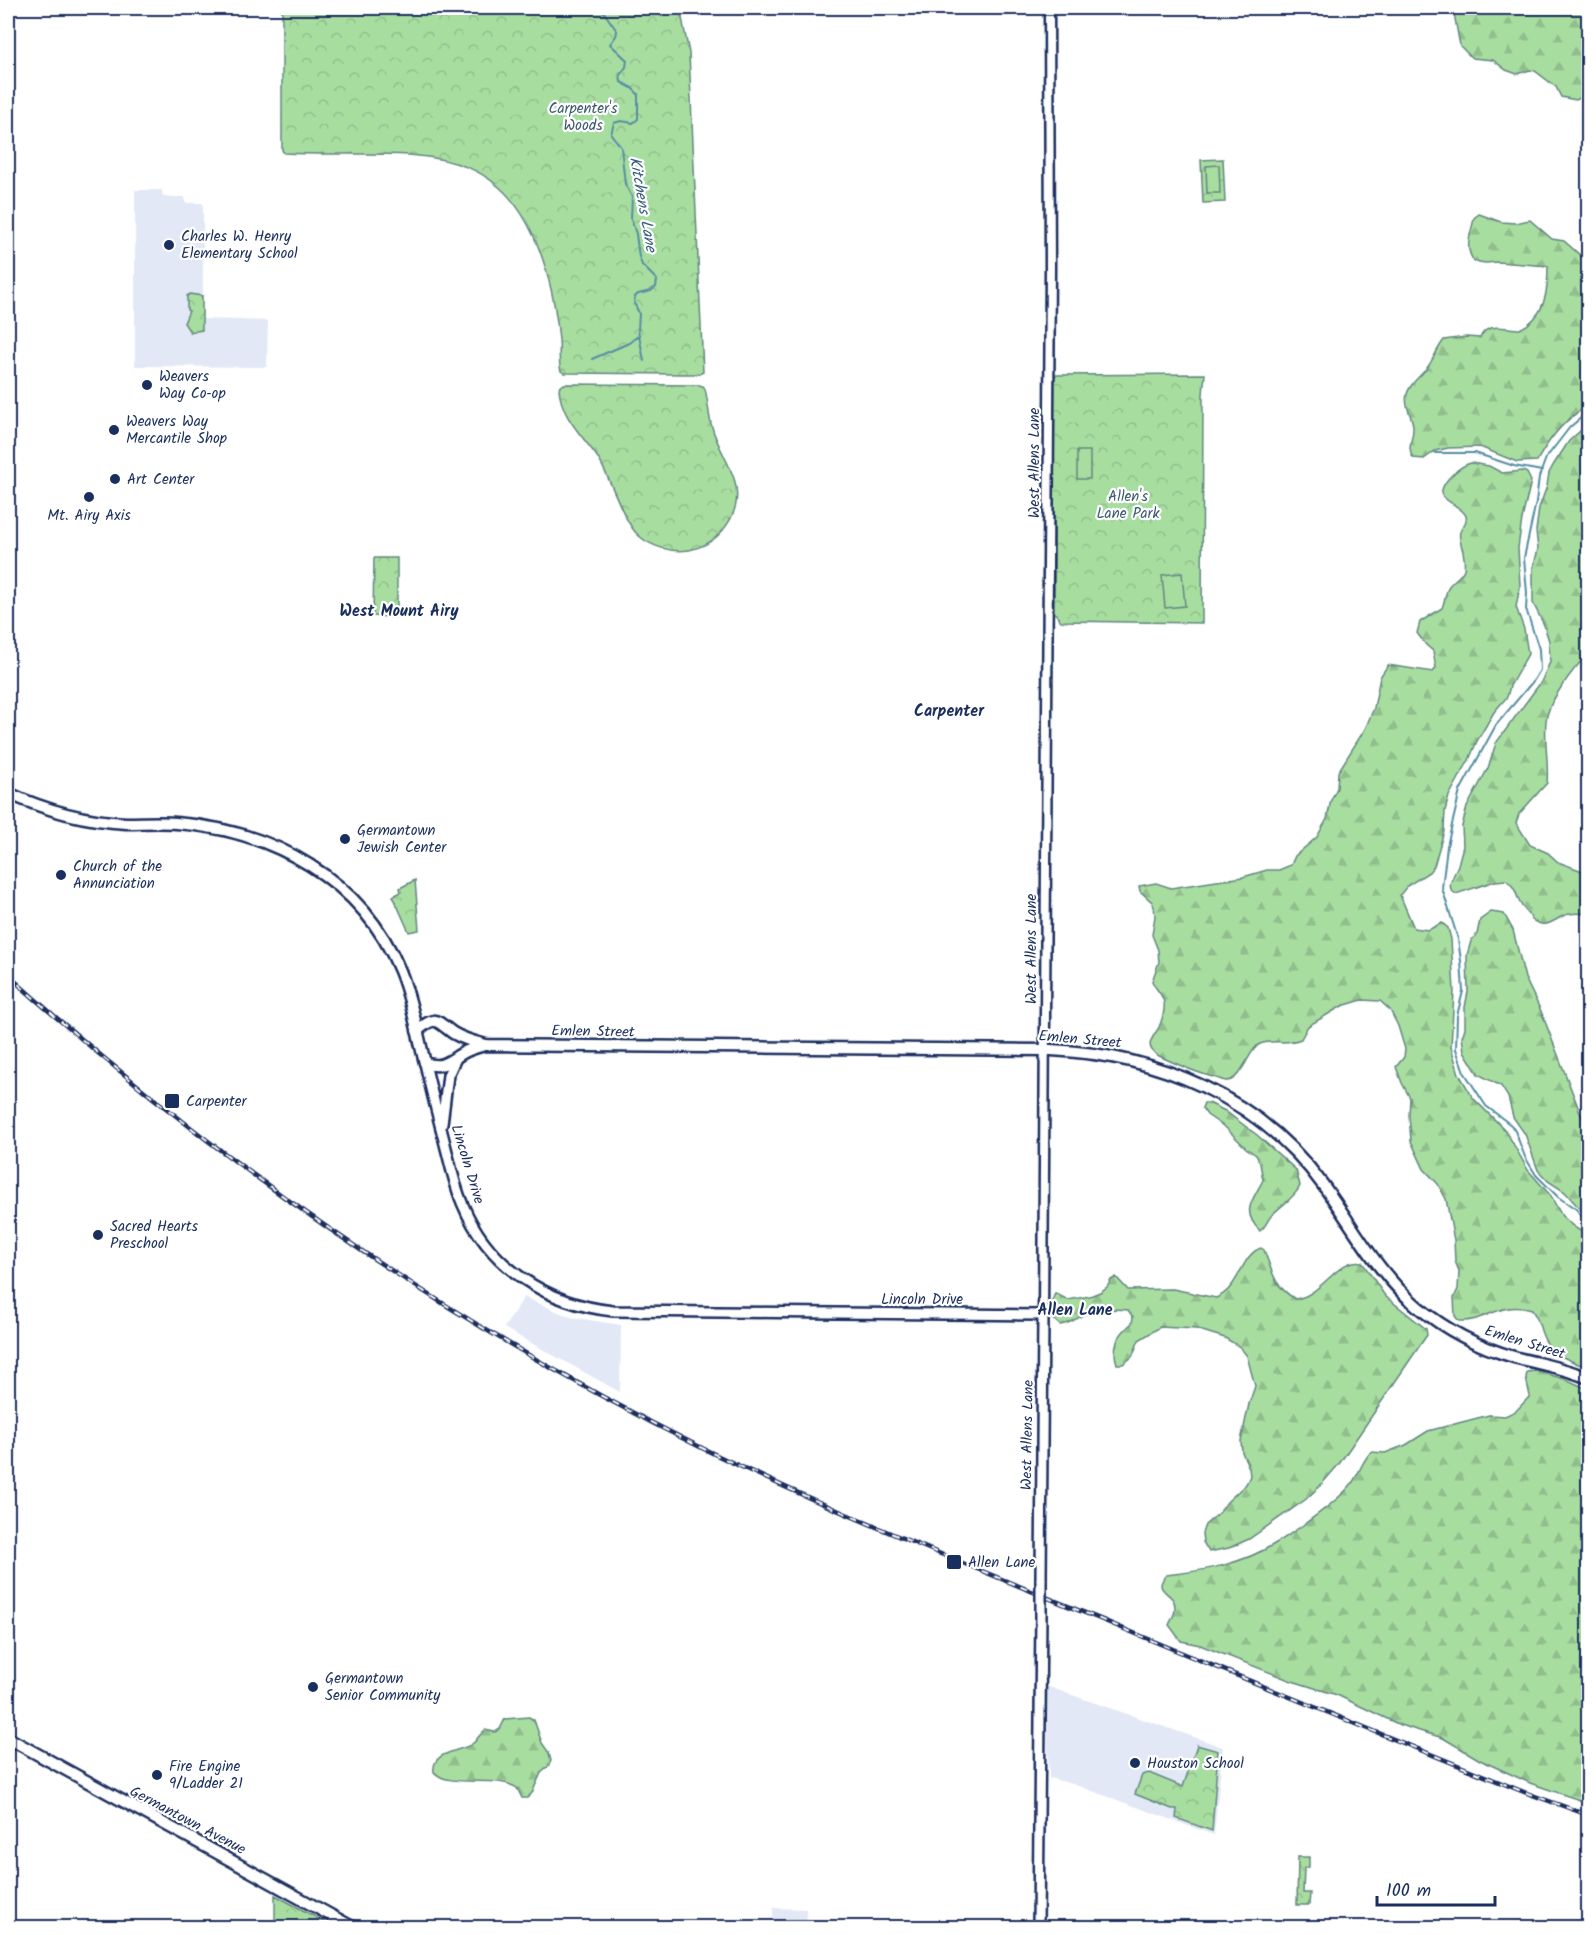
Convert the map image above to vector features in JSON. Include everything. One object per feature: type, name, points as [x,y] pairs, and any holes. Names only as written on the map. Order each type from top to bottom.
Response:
[{"type":"main road","name":"Lincoln Drive","points":[[8,793],[54,811],[86,818],[126,823],[176,823],[229,831],[270,844],[310,865],[347,893],[378,930],[400,971],[459,1195],[468,1217],[482,1240],[502,1262],[522,1279],[547,1294],[576,1305],[621,1311],[1043,1315]]},
{"type":"main road","name":"Emlen Street","points":[[417,1031],[428,1022],[435,1020],[468,1040],[486,1045],[1045,1050],[1093,1053],[1131,1059],[1179,1075],[1225,1098],[1260,1121],[1306,1164],[1334,1199],[1374,1261],[1400,1291],[1423,1311],[1456,1333],[1483,1346],[1588,1378]]},
{"type":"main road","points":[[441,1129],[448,1075],[458,1056],[457,1042],[452,1032]]},
{"type":"main road","name":"Emlen Street","points":[[425,1063],[442,1066],[458,1056],[486,1045]]},
{"type":"main road","name":"West Allens Lane","points":[[1038,1928],[1043,1315]]},
{"type":"main road","name":"Germantown Avenue","points":[[8,1738],[354,1928]]},
{"type":"street","name":"West Allens Lane","points":[[1043,1315],[1050,255],[1049,8]]},
{"type":"shaded area","name":"Charles W. Henry Elementary School","points":[[135,190],[162,190],[163,197],[185,197],[185,203],[203,203],[203,319],[268,321],[267,367],[135,366]]},
{"type":"shaded area","points":[[524,1297],[570,1317],[621,1325],[620,1392],[504,1328]]},
{"type":"shaded area","name":"Houston School","points":[[1046,1686],[1223,1747],[1214,1835],[1073,1784],[1049,1778]]},
{"type":"shaded area","points":[[773,1908],[806,1909],[807,1927],[773,1927]]},
{"type":"green space","name":"Carpenter's Woods","points":[[282,8],[680,8],[689,53],[703,372],[684,374],[564,373],[561,371],[556,314],[551,290],[529,226],[505,193],[477,172],[445,160],[409,155],[284,153],[282,150]]},
{"type":"green space","points":[[1453,8],[1588,8],[1588,94],[1576,100],[1561,97],[1556,87],[1535,71],[1530,70],[1517,74],[1506,70],[1493,60],[1472,58],[1460,46]]},
{"type":"green space","points":[[1223,159],[1225,202],[1203,203],[1201,160]]},
{"type":"green space","points":[[1219,165],[1220,193],[1207,193],[1206,166]]},
{"type":"green space","points":[[1479,214],[1501,222],[1515,223],[1530,220],[1552,239],[1564,241],[1588,262],[1588,406],[1558,430],[1537,461],[1517,462],[1480,447],[1448,448],[1435,451],[1424,459],[1413,458],[1411,454],[1413,426],[1407,403],[1408,390],[1429,365],[1444,340],[1480,338],[1487,329],[1492,328],[1520,329],[1535,318],[1546,294],[1548,266],[1474,261],[1469,250],[1469,240],[1474,218]]},
{"type":"green space","points":[[190,294],[202,296],[202,330],[190,332],[184,323],[189,311],[187,310],[187,296]]},
{"type":"green space","name":"Allen's Lane Park","points":[[1205,374],[1202,623],[1061,621],[1054,612],[1054,375]]},
{"type":"green space","points":[[564,384],[700,385],[704,387],[712,427],[733,475],[737,494],[732,516],[719,534],[700,547],[682,551],[655,546],[638,535],[627,520],[598,458],[563,408],[559,388]]},
{"type":"green space","points":[[1588,424],[1588,654],[1569,676],[1551,704],[1546,721],[1547,783],[1519,814],[1516,823],[1530,845],[1548,853],[1558,862],[1588,873],[1588,914],[1569,914],[1548,924],[1541,924],[1532,920],[1506,880],[1495,881],[1456,894],[1451,890],[1450,884],[1463,846],[1462,826],[1467,807],[1488,768],[1496,743],[1541,682],[1550,662],[1549,641],[1533,603],[1533,569],[1538,549],[1536,531],[1539,508],[1549,473],[1554,464],[1569,441]]},
{"type":"green space","points":[[1077,451],[1090,451],[1090,479],[1077,479]]},
{"type":"green space","points":[[1471,463],[1489,466],[1502,473],[1523,471],[1527,473],[1531,481],[1518,548],[1520,586],[1516,607],[1524,629],[1528,654],[1510,686],[1507,697],[1494,712],[1477,741],[1449,796],[1445,811],[1444,831],[1434,866],[1429,872],[1407,886],[1400,895],[1414,928],[1428,930],[1442,923],[1448,928],[1451,939],[1454,991],[1451,1047],[1459,1074],[1473,1098],[1506,1131],[1528,1170],[1550,1195],[1562,1216],[1588,1236],[1588,1368],[1562,1357],[1551,1349],[1532,1310],[1510,1308],[1468,1321],[1459,1321],[1455,1316],[1454,1298],[1458,1289],[1459,1271],[1455,1261],[1454,1240],[1446,1199],[1438,1184],[1424,1169],[1411,1141],[1410,1098],[1396,1067],[1404,1057],[1405,1049],[1390,1010],[1380,1001],[1362,1000],[1342,1006],[1308,1026],[1301,1039],[1260,1044],[1238,1074],[1229,1081],[1199,1073],[1157,1055],[1150,1044],[1160,1024],[1164,1006],[1162,997],[1152,981],[1159,962],[1158,950],[1152,935],[1154,907],[1140,891],[1139,886],[1156,883],[1171,888],[1243,877],[1267,870],[1279,870],[1291,865],[1295,856],[1317,837],[1327,819],[1331,800],[1337,788],[1338,772],[1365,729],[1374,708],[1380,677],[1388,665],[1433,672],[1436,668],[1433,651],[1417,633],[1420,622],[1442,608],[1449,586],[1464,569],[1465,563],[1459,535],[1466,516],[1464,512],[1444,498],[1442,490],[1454,474]]},
{"type":"green space","points":[[374,558],[397,558],[397,613],[395,617],[373,616]]},
{"type":"green space","points":[[1182,573],[1185,606],[1165,608],[1162,575]]},
{"type":"green space","points":[[415,880],[419,930],[409,932],[393,896],[401,892],[400,888]]},
{"type":"green space","points":[[1491,912],[1504,914],[1513,930],[1525,978],[1541,1011],[1588,1133],[1588,1218],[1565,1192],[1548,1181],[1538,1170],[1525,1134],[1513,1117],[1508,1097],[1501,1086],[1478,1074],[1464,1051],[1462,1037],[1468,992],[1467,955],[1471,941],[1477,934],[1480,920]]},
{"type":"green space","points":[[1204,1103],[1225,1111],[1257,1135],[1296,1170],[1300,1186],[1260,1231],[1251,1217],[1250,1206],[1263,1180],[1260,1163],[1256,1155],[1226,1128],[1207,1115],[1202,1108]]},
{"type":"green space","points":[[1261,1248],[1282,1289],[1295,1299],[1313,1292],[1345,1265],[1362,1262],[1385,1296],[1426,1329],[1427,1335],[1339,1464],[1320,1486],[1305,1500],[1249,1539],[1229,1548],[1209,1552],[1203,1542],[1202,1533],[1205,1525],[1246,1484],[1250,1476],[1241,1441],[1255,1386],[1247,1356],[1240,1347],[1225,1338],[1196,1329],[1160,1327],[1139,1340],[1132,1357],[1123,1364],[1117,1364],[1115,1352],[1117,1341],[1132,1323],[1133,1317],[1128,1310],[1111,1309],[1093,1312],[1060,1325],[1053,1319],[1051,1304],[1055,1293],[1068,1300],[1090,1296],[1107,1287],[1116,1277],[1128,1290],[1173,1289],[1216,1298],[1231,1287],[1249,1257]]},
{"type":"green space","points":[[1535,1371],[1565,1379],[1588,1389],[1588,1803],[1530,1783],[1480,1760],[1443,1738],[1400,1725],[1337,1695],[1289,1680],[1200,1645],[1181,1641],[1169,1625],[1175,1607],[1174,1602],[1162,1589],[1162,1581],[1166,1575],[1209,1569],[1237,1561],[1280,1541],[1321,1512],[1344,1492],[1371,1452],[1385,1453],[1406,1445],[1428,1431],[1489,1415],[1505,1416],[1516,1411],[1530,1396],[1527,1372]]},
{"type":"green space","points":[[529,1717],[534,1720],[551,1761],[541,1773],[532,1793],[527,1798],[522,1798],[517,1788],[508,1784],[450,1780],[434,1772],[437,1760],[447,1753],[472,1744],[485,1730],[495,1732],[500,1729],[505,1719]]},
{"type":"green space","points":[[1197,1745],[1218,1751],[1212,1831],[1176,1818],[1177,1809],[1135,1794],[1142,1775],[1149,1773],[1183,1787]]},
{"type":"green space","points":[[1298,1857],[1309,1857],[1309,1867],[1304,1868],[1303,1893],[1310,1893],[1309,1905],[1297,1905]]},
{"type":"green space","points":[[275,1895],[334,1927],[275,1927]]},
{"type":"waterway","name":"Kitchens Lane","points":[[601,8],[617,31],[610,44],[627,60],[626,67],[620,75],[621,82],[638,94],[638,119],[633,123],[621,121],[614,123],[611,134],[621,147],[625,184],[632,197],[631,219],[636,234],[639,257],[642,265],[657,280],[656,287],[651,291],[638,294],[634,303],[639,313],[638,330],[644,361]]},
{"type":"waterway","points":[[592,359],[629,343],[639,335]]},
{"type":"waterway","points":[[1588,412],[1570,427],[1546,458],[1539,477],[1524,558],[1526,609],[1539,649],[1540,670],[1496,725],[1460,791],[1447,846],[1442,888],[1458,939],[1461,961],[1463,991],[1457,1016],[1456,1049],[1464,1072],[1486,1106],[1511,1125],[1536,1175],[1558,1197],[1576,1209],[1588,1225]]},
{"type":"waterway","points":[[1435,453],[1475,453],[1514,466],[1542,471]]},
{"type":"railway","points":[[8,975],[169,1111],[253,1175],[428,1294],[518,1349],[610,1400],[754,1473],[907,1540],[1524,1792],[1588,1815]]},
{"type":"place","name":"Charles W. Henry Elementary School","points":[[169,245]]},
{"type":"place","name":"Weavers Way Co‑op","points":[[147,385]]},
{"type":"place","name":"Weavers Way Mercantile Shop","points":[[114,430]]},
{"type":"place","name":"Art Center","points":[[115,479]]},
{"type":"place","name":"Mt. Airy Axis","points":[[89,497]]},
{"type":"place","name":"Germantown Jewish Center","points":[[345,839]]},
{"type":"place","name":"Church of the Annunciation","points":[[61,875]]},
{"type":"place","name":"Carpenter","points":[[172,1101]]},
{"type":"place","name":"Sacred Hearts Preschool","points":[[98,1235]]},
{"type":"place","name":"Allen Lane","points":[[954,1562]]},
{"type":"place","name":"Germantown Senior Community","points":[[313,1687]]},
{"type":"place","name":"Houston School","points":[[1135,1763]]},
{"type":"place","name":"Fire Engine 9/Ladder 21","points":[[157,1775]]},
{"type":"district","name":"West Mount Airy","points":[[399,610]]},
{"type":"district","name":"Carpenter","points":[[949,710]]},
{"type":"district","name":"Allen Lane","points":[[1075,1309]]}]
